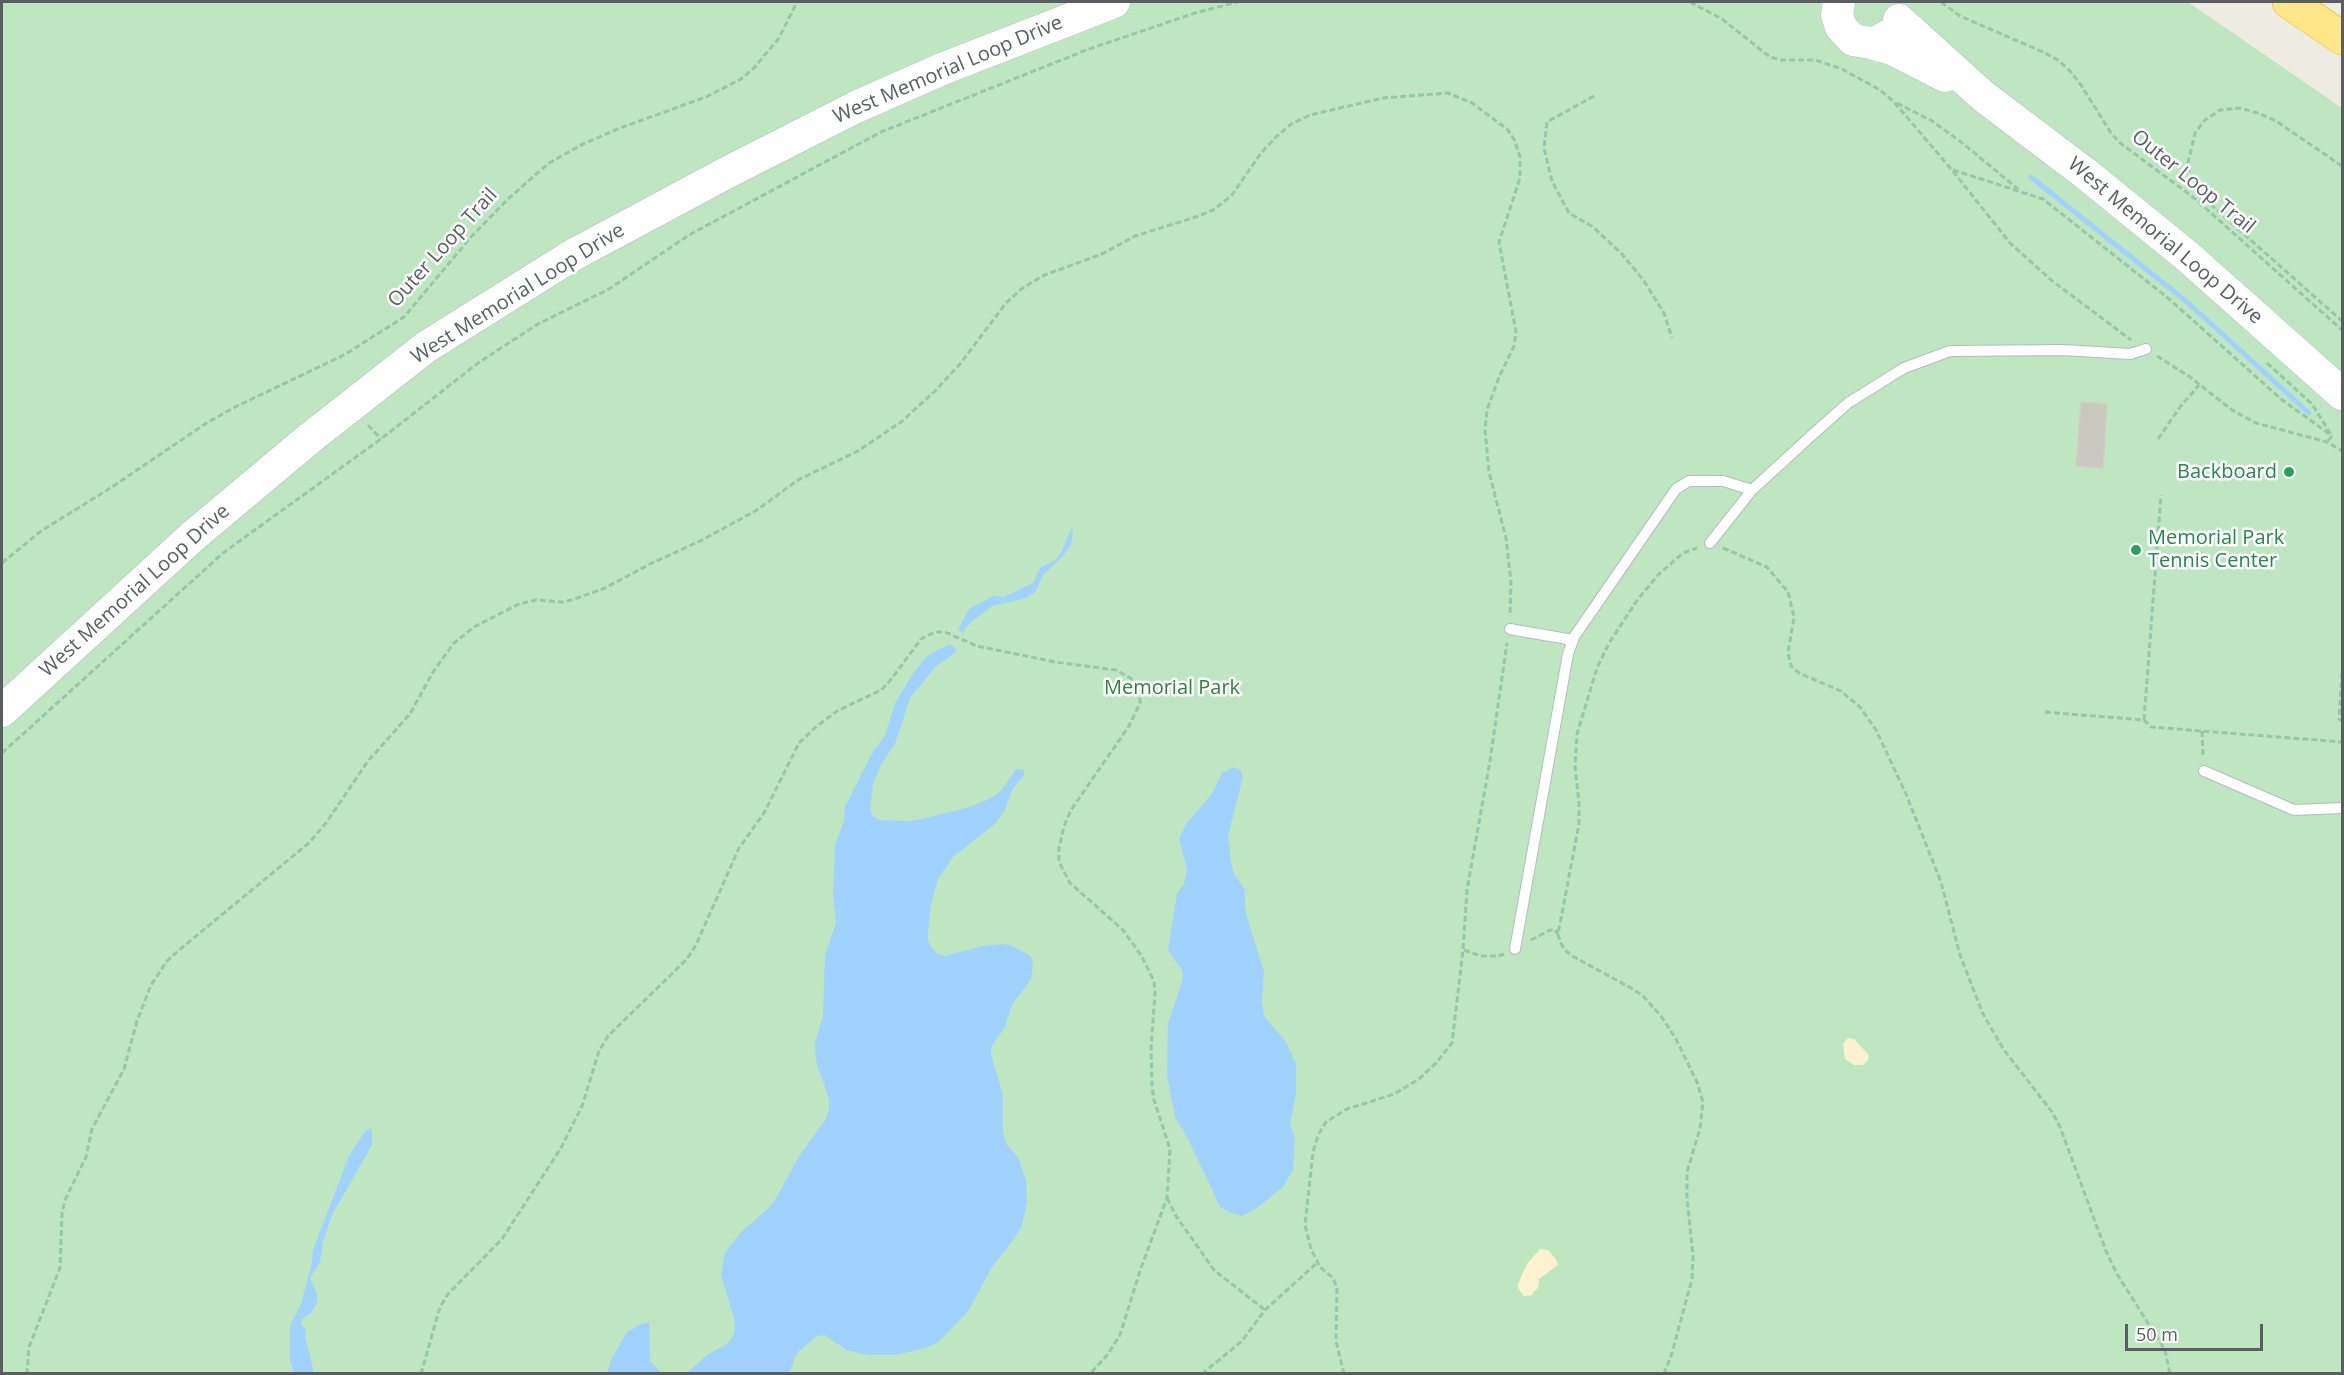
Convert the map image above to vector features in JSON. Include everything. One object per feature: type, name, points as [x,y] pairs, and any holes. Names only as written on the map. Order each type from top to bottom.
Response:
[{"type":"highway","points":[[2289,2],[2343,38]]},
{"type":"street","name":"West Memorial Loop Drive","points":[[2,711],[193,536],[310,438],[426,347],[573,255],[802,134],[942,69],[1114,2]]},
{"type":"street","name":"West Memorial Loop Drive","points":[[1829,6],[1846,34],[1853,39],[1892,50],[1983,96]]},
{"type":"street","name":"West Memorial Loop Drive","points":[[1898,11],[1983,96],[2086,174],[2187,256],[2343,394]]},
{"type":"street","points":[[1871,44],[1887,37],[1894,30],[1898,11]]},
{"type":"lane","points":[[1710,543],[1752,490],[1848,403],[1904,368],[1950,351],[2063,350],[2130,354],[2146,350]]},
{"type":"lane","points":[[1515,949],[1568,654],[1573,640],[1676,489],[1689,481],[1723,481],[1752,490]]},
{"type":"lane","points":[[1509,629],[1573,640]]},
{"type":"lane","points":[[2204,771],[2294,810],[2343,808]]},
{"type":"path","name":"Outer Loop Trail","points":[[2,563],[41,531],[112,487],[205,424],[252,398],[344,355],[404,317],[500,207],[549,163],[610,132],[706,97],[741,79],[765,57],[779,38],[797,2]]},
{"type":"path","points":[[2,753],[223,553],[381,439],[478,363],[538,324],[609,289],[689,235],[881,132],[1089,50],[1195,13],[1238,2]]},
{"type":"path","points":[[1690,2],[1722,19],[1770,57],[1781,60],[1815,60],[1842,69],[1873,86],[1894,102],[1932,121],[2019,190]]},
{"type":"path","name":"Outer Loop Trail","points":[[1941,2],[1960,16],[2058,60],[2081,85],[2120,144],[2193,196],[2343,330]]},
{"type":"path","points":[[27,1374],[29,1347],[60,1268],[61,1222],[65,1200],[86,1157],[92,1129],[124,1069],[137,1021],[151,985],[167,961],[310,842],[326,823],[368,761],[410,714],[433,672],[454,643],[474,627],[519,604],[536,600],[562,602],[605,588],[757,510],[798,480],[858,452],[901,422],[935,391],[960,364],[1006,303],[1020,290],[1042,276],[1102,254],[1135,236],[1215,209],[1232,195],[1261,153],[1291,124],[1310,115],[1383,98],[1448,93],[1472,103],[1507,129],[1514,139],[1520,158],[1520,178],[1503,224],[1499,242],[1516,332],[1514,346],[1487,410],[1485,430],[1490,472],[1506,538],[1511,582],[1509,629],[1490,761],[1467,890],[1462,962],[1452,1042],[1437,1062],[1419,1079],[1394,1094],[1347,1109],[1326,1122],[1318,1135],[1313,1152],[1305,1225],[1311,1249],[1318,1262],[1333,1278],[1337,1288],[1336,1341],[1344,1374]]},
{"type":"path","points":[[1594,96],[1547,122],[1544,148],[1552,181],[1569,213],[1593,227],[1622,254],[1644,281],[1664,313],[1672,338]]},
{"type":"path","points":[[1894,102],[1953,170],[2010,243],[2089,310],[2232,410],[2256,423],[2327,442],[2343,451]]},
{"type":"path","points":[[2343,166],[2276,121],[2239,108],[2220,110],[2205,120],[2195,133],[2188,163],[2189,172],[2200,195],[2343,321]]},
{"type":"path","points":[[1953,170],[2043,199],[2168,298],[2281,399],[2332,436]]},
{"type":"path","points":[[2262,358],[2312,404],[2332,436]]},
{"type":"path","points":[[2157,439],[2199,385]]},
{"type":"path","points":[[2327,442],[2332,436]]},
{"type":"path","points":[[2144,720],[2161,495]]},
{"type":"path","points":[[1664,1374],[1692,1279],[1693,1256],[1687,1198],[1687,1172],[1700,1128],[1703,1102],[1697,1082],[1675,1037],[1661,1016],[1643,996],[1565,950],[1558,934],[1579,824],[1580,803],[1575,767],[1577,734],[1598,668],[1623,621],[1658,575],[1683,553],[1710,543],[1767,567],[1779,579],[1788,592],[1793,606],[1794,617],[1788,653],[1791,666],[1799,673],[1841,691],[1860,707],[1876,730],[1906,794],[1941,882],[1960,956],[1983,1014],[2004,1050],[2052,1112],[2060,1127],[2106,1251],[2117,1274],[2165,1350],[2170,1374]]},
{"type":"path","points":[[421,1374],[440,1307],[448,1294],[502,1239],[561,1148],[582,1106],[599,1051],[608,1036],[687,959],[696,945],[739,848],[764,813],[799,743],[837,711],[881,690],[921,639],[935,632],[945,632],[977,646],[1116,670],[1138,684],[1140,703],[1136,714],[1071,810],[1061,836],[1059,862],[1070,883],[1123,930],[1141,955],[1154,981],[1152,1085],[1154,1100],[1170,1149],[1167,1198],[1143,1260],[1120,1335],[1108,1354],[1090,1374]]},
{"type":"path","points":[[2343,673],[2339,719],[2343,721]]},
{"type":"path","points":[[2045,712],[2144,720],[2151,727],[2343,742]]},
{"type":"path","points":[[2202,731],[2204,771]]},
{"type":"path","points":[[1167,1198],[1176,1216],[1214,1270],[1265,1310]]},
{"type":"path","points":[[1202,1374],[1242,1341],[1265,1310],[1318,1262]]},
{"type":"green space","name":"Memorial Park","points":[[2,2],[2188,2],[2342,108],[2342,1373],[2,1374]]},
{"type":"sand","points":[[1848,1038],[1854,1039],[1869,1055],[1863,1065],[1854,1065],[1845,1059],[1843,1044]]},
{"type":"sand","points":[[1540,1249],[1548,1250],[1558,1265],[1539,1279],[1538,1288],[1532,1295],[1524,1296],[1518,1284],[1527,1264]]},
{"type":"water","points":[[1071,528],[1073,531],[1071,545],[1043,575],[1035,592],[1026,598],[992,606],[971,622],[964,633],[958,630],[969,609],[993,596],[1004,597],[1033,583],[1041,567],[1056,560]]},
{"type":"water","points":[[950,644],[956,649],[955,653],[936,666],[910,698],[895,744],[882,763],[873,784],[870,808],[873,817],[880,820],[922,819],[969,807],[993,797],[1001,791],[1016,769],[1024,770],[1024,775],[1013,788],[1004,812],[996,823],[953,857],[938,879],[931,905],[928,932],[928,941],[933,949],[945,956],[983,946],[1001,944],[1010,945],[1031,956],[1033,965],[1031,979],[1012,1005],[1004,1029],[992,1045],[991,1055],[1003,1095],[1003,1132],[1006,1143],[1019,1159],[1026,1181],[1027,1201],[1022,1226],[992,1267],[969,1310],[939,1342],[896,1355],[867,1355],[847,1350],[824,1335],[816,1337],[797,1353],[789,1373],[687,1373],[707,1355],[727,1344],[733,1336],[734,1318],[721,1275],[725,1253],[740,1233],[770,1207],[829,1110],[829,1099],[816,1061],[815,1043],[823,1015],[825,955],[836,923],[833,894],[835,844],[844,822],[845,807],[871,755],[885,735],[895,703],[914,672],[928,655]]},
{"type":"water","points":[[1234,767],[1240,770],[1243,777],[1228,836],[1231,862],[1234,874],[1245,890],[1248,921],[1264,971],[1262,1001],[1264,1016],[1286,1042],[1296,1064],[1296,1093],[1290,1125],[1295,1137],[1293,1170],[1283,1187],[1254,1210],[1242,1216],[1220,1207],[1175,1117],[1167,1075],[1168,1024],[1182,982],[1183,972],[1168,950],[1177,893],[1184,884],[1187,870],[1179,838],[1186,824],[1212,794],[1222,773]]},
{"type":"water","points":[[372,1128],[372,1145],[332,1215],[323,1242],[320,1262],[310,1278],[317,1294],[317,1303],[311,1313],[302,1319],[301,1325],[306,1329],[305,1336],[314,1373],[294,1373],[290,1361],[290,1326],[301,1304],[312,1263],[313,1250],[349,1156],[366,1130]]},
{"type":"water","points":[[649,1322],[650,1361],[662,1373],[607,1373],[612,1358],[627,1332]]},
{"type":"building","points":[[2081,402],[2107,404],[2103,468],[2076,466]]},
{"type":"waterway","points":[[2031,177],[2187,302],[2309,413]]},
{"type":"place","name":"Backboard","points":[[2289,472]]},
{"type":"place","name":"Memorial Park Tennis Center","points":[[2136,550]]}]
